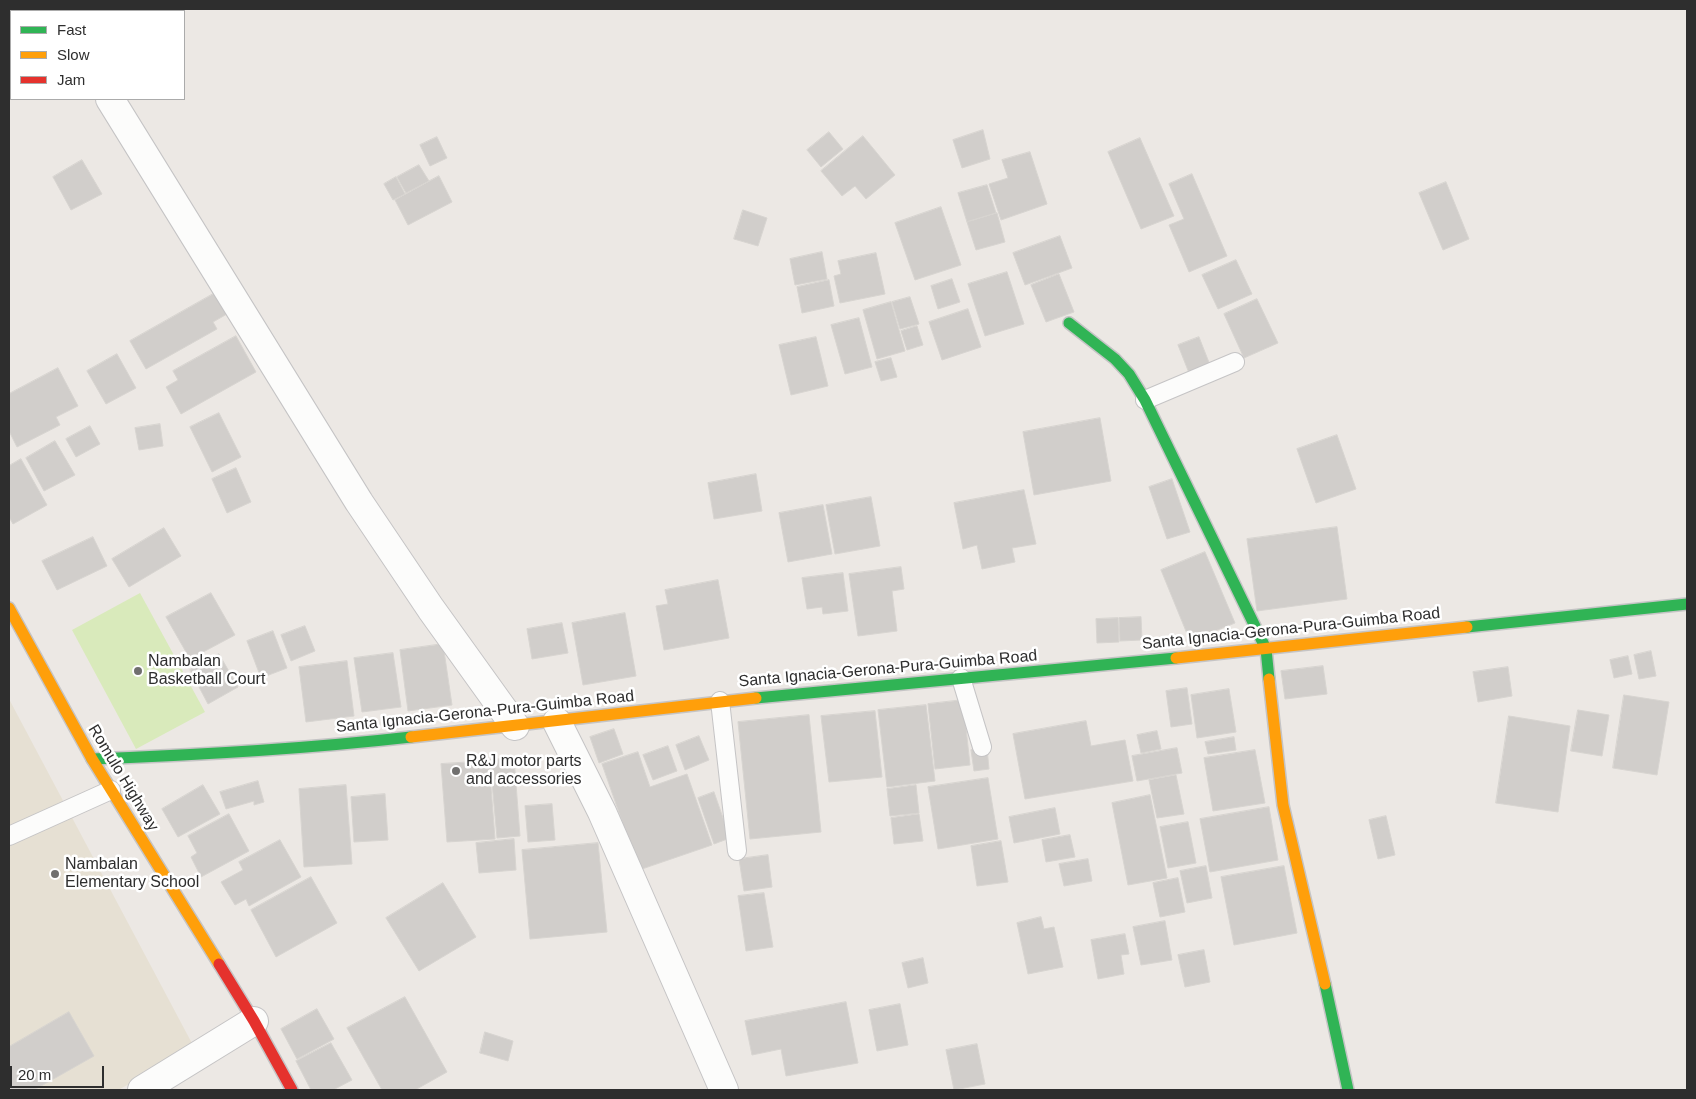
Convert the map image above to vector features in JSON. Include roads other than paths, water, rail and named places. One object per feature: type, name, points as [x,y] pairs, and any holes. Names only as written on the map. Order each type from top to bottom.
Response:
[{"type":"main road","points":[[1068,323],[1124,369],[1145,400],[1266,649],[1283,805],[1305,894],[1348,1090]]},
{"type":"main road","name":"Santa Ignacia-Gerona-Pura-Guimba Road","points":[[92,759],[208,755],[302,748],[557,722],[720,701],[1266,649],[1687,604]]},
{"type":"main road","name":"Romulo Highway","points":[[9,608],[92,759],[254,1021],[292,1090]]},
{"type":"street","points":[[111,100],[360,502],[431,609],[515,726]]},
{"type":"street","points":[[557,722],[602,812],[724,1090]]},
{"type":"street","points":[[142,1090],[254,1021]]},
{"type":"lane","points":[[1145,400],[1235,362]]},
{"type":"lane","points":[[961,678],[982,747]]},
{"type":"lane","points":[[720,701],[737,852]]},
{"type":"lane","points":[[9,836],[111,790]]},
{"type":"place","name":"Nambalan Basketball Court","points":[[138,671]]},
{"type":"place","name":"R&J motor parts and accessories","points":[[456,771]]},
{"type":"place","name":"Nambalan Elementary School","points":[[55,874]]}]
